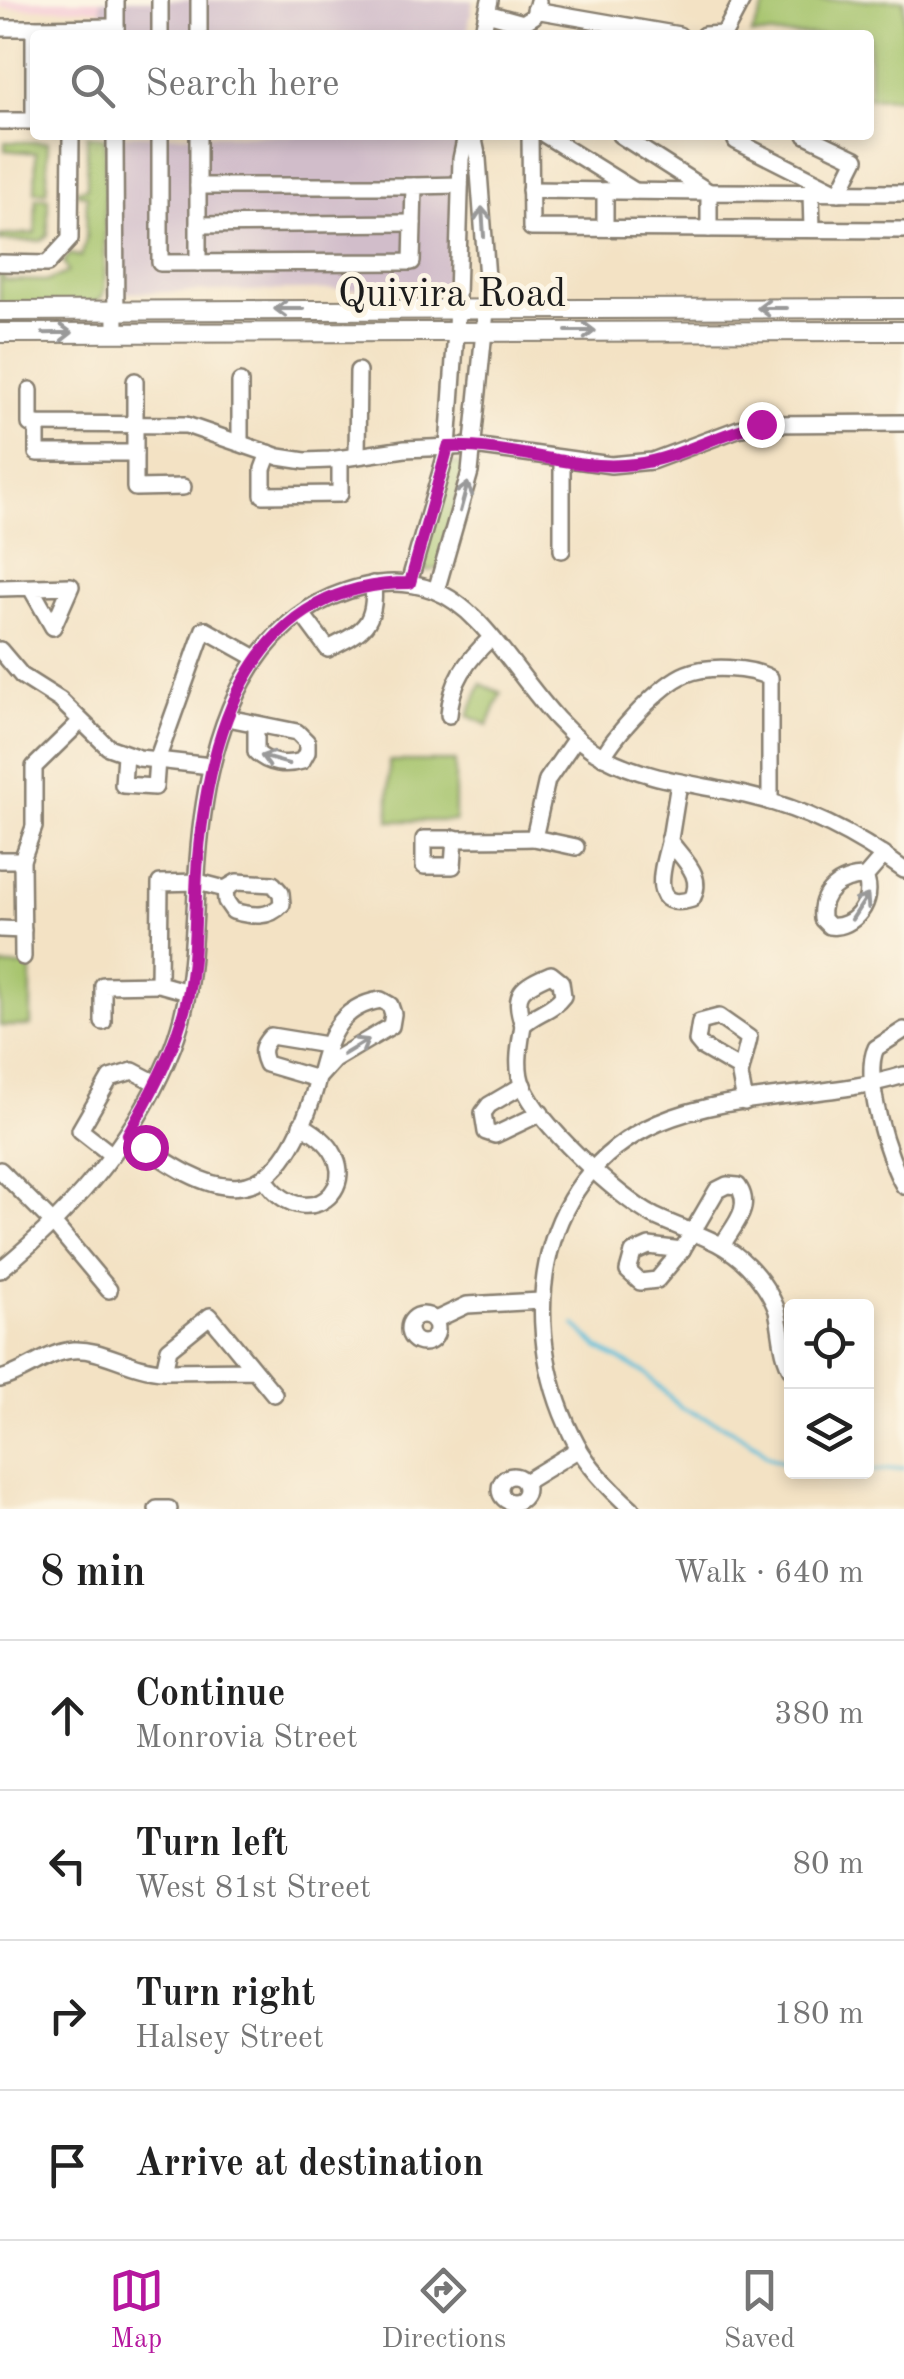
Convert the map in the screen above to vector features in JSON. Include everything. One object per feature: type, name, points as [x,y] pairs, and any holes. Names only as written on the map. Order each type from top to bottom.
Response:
[{"type":"main road","name":"Quivira Road","points":[[0,311],[904,308]]},
{"type":"main road","points":[[826,330],[831,322],[904,322]]},
{"type":"main road","name":"Quivira Road","points":[[0,334],[904,330]]},
{"type":"street","points":[[116,0],[116,30]]},
{"type":"street","points":[[160,0],[160,30]]},
{"type":"street","points":[[199,0],[199,30]]},
{"type":"street","points":[[726,30],[742,0]]},
{"type":"street","points":[[488,6],[522,23],[534,16],[537,5],[655,30]]},
{"type":"street","points":[[0,28],[59,30]]},
{"type":"street","points":[[0,121],[30,121]]},
{"type":"street","points":[[0,264],[47,264],[70,239],[71,140]]},
{"type":"street","points":[[116,140],[116,332]]},
{"type":"street","points":[[160,140],[160,263],[412,262],[414,186]]},
{"type":"street","points":[[198,140],[198,262]]},
{"type":"street","points":[[410,583],[448,447],[460,184],[468,140]]},
{"type":"street","points":[[436,590],[470,472],[488,291],[478,159],[471,140]]},
{"type":"street","points":[[530,140],[530,228],[904,230]]},
{"type":"street","points":[[553,140],[636,192]]},
{"type":"street","points":[[628,140],[709,192]]},
{"type":"street","points":[[736,140],[839,193]]},
{"type":"street","points":[[816,140],[856,159],[839,193]]},
{"type":"street","points":[[198,186],[460,184]]},
{"type":"street","points":[[530,190],[904,193]]},
{"type":"street","points":[[605,191],[605,228]]},
{"type":"street","points":[[709,192],[709,229]]},
{"type":"street","points":[[812,193],[812,229]]},
{"type":"street","points":[[198,224],[413,223]]},
{"type":"street","points":[[357,456],[358,371]]},
{"type":"street","points":[[135,382],[135,488],[183,487]]},
{"type":"street","points":[[240,382],[240,442]]},
{"type":"street","points":[[30,390],[37,453],[136,453]]},
{"type":"street","points":[[34,424],[186,425],[306,461],[404,449],[474,446],[633,465],[761,424],[904,423]]},
{"type":"street","points":[[269,453],[263,469],[263,494],[340,494],[340,459]]},
{"type":"street","points":[[562,459],[562,550]]},
{"type":"street","points":[[0,1270],[54,1224],[112,1155],[128,1134],[173,1047],[188,992],[200,837],[212,766],[228,718],[256,658],[302,614],[356,587],[410,583],[436,590],[478,622],[546,709],[576,738],[604,756],[680,783],[770,802],[831,826],[904,870]]},
{"type":"street","points":[[302,614],[328,649],[360,633],[375,608],[374,584]]},
{"type":"street","points":[[0,588],[32,590]]},
{"type":"street","points":[[125,754],[122,785],[155,786],[157,760],[204,628],[256,658]]},
{"type":"street","points":[[449,715],[457,679],[491,638]]},
{"type":"street","points":[[0,650],[22,676],[60,700],[108,747],[157,760],[212,766]]},
{"type":"street","points":[[604,756],[624,729],[686,674],[758,671],[770,678],[770,802]]},
{"type":"street","points":[[228,718],[256,725]]},
{"type":"street","points":[[23,956],[22,860],[34,827],[34,768],[80,722]]},
{"type":"street","points":[[534,838],[547,780],[576,738]]},
{"type":"street","points":[[669,840],[680,783]]},
{"type":"street","points":[[455,838],[534,838],[576,847]]},
{"type":"street","points":[[865,877],[884,856]]},
{"type":"street","points":[[0,860],[22,860]]},
{"type":"street","points":[[159,984],[160,883],[198,882],[226,889]]},
{"type":"street","points":[[0,929],[23,930]]},
{"type":"street","points":[[103,1022],[103,985],[159,984],[188,992]]},
{"type":"street","points":[[128,1134],[170,1164],[214,1184],[247,1185],[264,1180],[288,1154],[326,1045],[351,1012],[368,1002],[382,1000],[390,1005],[391,1026],[334,1060],[317,1079]]},
{"type":"street","points":[[523,1025],[519,1046],[522,1086],[541,1113],[594,1170],[630,1201],[652,1215],[723,1244],[758,1276],[776,1309],[784,1340]]},
{"type":"street","points":[[904,1030],[876,1048],[871,1058],[873,1084],[904,1186]]},
{"type":"street","points":[[317,1079],[266,1064],[263,1044],[271,1036],[326,1045]]},
{"type":"street","points":[[740,1069],[745,1102]]},
{"type":"street","points":[[112,1155],[80,1130],[110,1078],[133,1071],[156,1084]]},
{"type":"street","points":[[632,1509],[579,1449],[548,1372],[542,1300],[546,1263],[563,1214],[594,1170],[629,1139],[655,1124],[682,1114],[873,1084],[904,1074]]},
{"type":"street","points":[[522,1086],[482,1113],[486,1132],[495,1134],[541,1113]]},
{"type":"street","points":[[264,1180],[291,1205],[320,1203],[336,1186],[340,1166],[337,1153],[301,1125]]},
{"type":"street","points":[[0,1170],[54,1224],[109,1290]]},
{"type":"street","points":[[682,1250],[717,1190],[727,1185],[738,1186],[745,1196],[745,1206],[723,1244]]},
{"type":"street","points":[[435,1320],[467,1304],[542,1300]]},
{"type":"street","points":[[776,1309],[784,1314]]},
{"type":"street","points":[[164,1370],[169,1349],[210,1316],[274,1394]]},
{"type":"street","points":[[0,1379],[72,1350],[88,1350],[142,1370],[254,1370]]},
{"type":"street","points":[[525,1482],[579,1449]]},
{"type":"street","points":[[157,1509],[170,1509]]},
{"type":"shaded area","points":[[0,0],[100,0],[100,9],[0,8]]},
{"type":"shaded area","points":[[100,0],[473,0],[468,30],[101,30]]},
{"type":"shaded area","points":[[107,140],[459,140],[445,288],[115,293]]},
{"type":"green space","points":[[768,0],[904,0],[904,97],[874,98],[874,30],[753,30]]},
{"type":"green space","points":[[87,140],[105,140],[102,297],[93,304],[0,305],[0,270],[4,280],[48,281],[68,272],[63,262],[70,254],[81,257],[86,239],[87,195],[76,190],[87,188]]},
{"type":"green space","points":[[5,142],[48,142],[47,192],[35,192],[36,153],[5,150]]},
{"type":"green space","points":[[36,198],[48,198],[48,235],[41,241],[0,241],[0,236],[35,233]]},
{"type":"green space","points":[[461,464],[464,470],[438,569],[426,571],[422,562],[448,467]]},
{"type":"green space","points":[[481,684],[501,693],[488,725],[468,716]]},
{"type":"green space","points":[[389,761],[455,761],[455,821],[389,821]]},
{"type":"green space","points":[[0,966],[31,966],[31,1026],[0,1026]]},
{"type":"waterway","points":[[575,1325],[600,1349],[645,1373],[681,1408],[725,1426],[767,1456],[784,1462]]},
{"type":"waterway","points":[[874,1470],[904,1468]]},
{"type":"route","points":[[145,1147],[128,1134],[156,1084],[181,1023],[193,959],[198,864],[212,766],[235,697],[256,658],[298,616],[322,602],[356,587],[410,583],[448,447],[474,446],[633,465],[761,424]]}]
